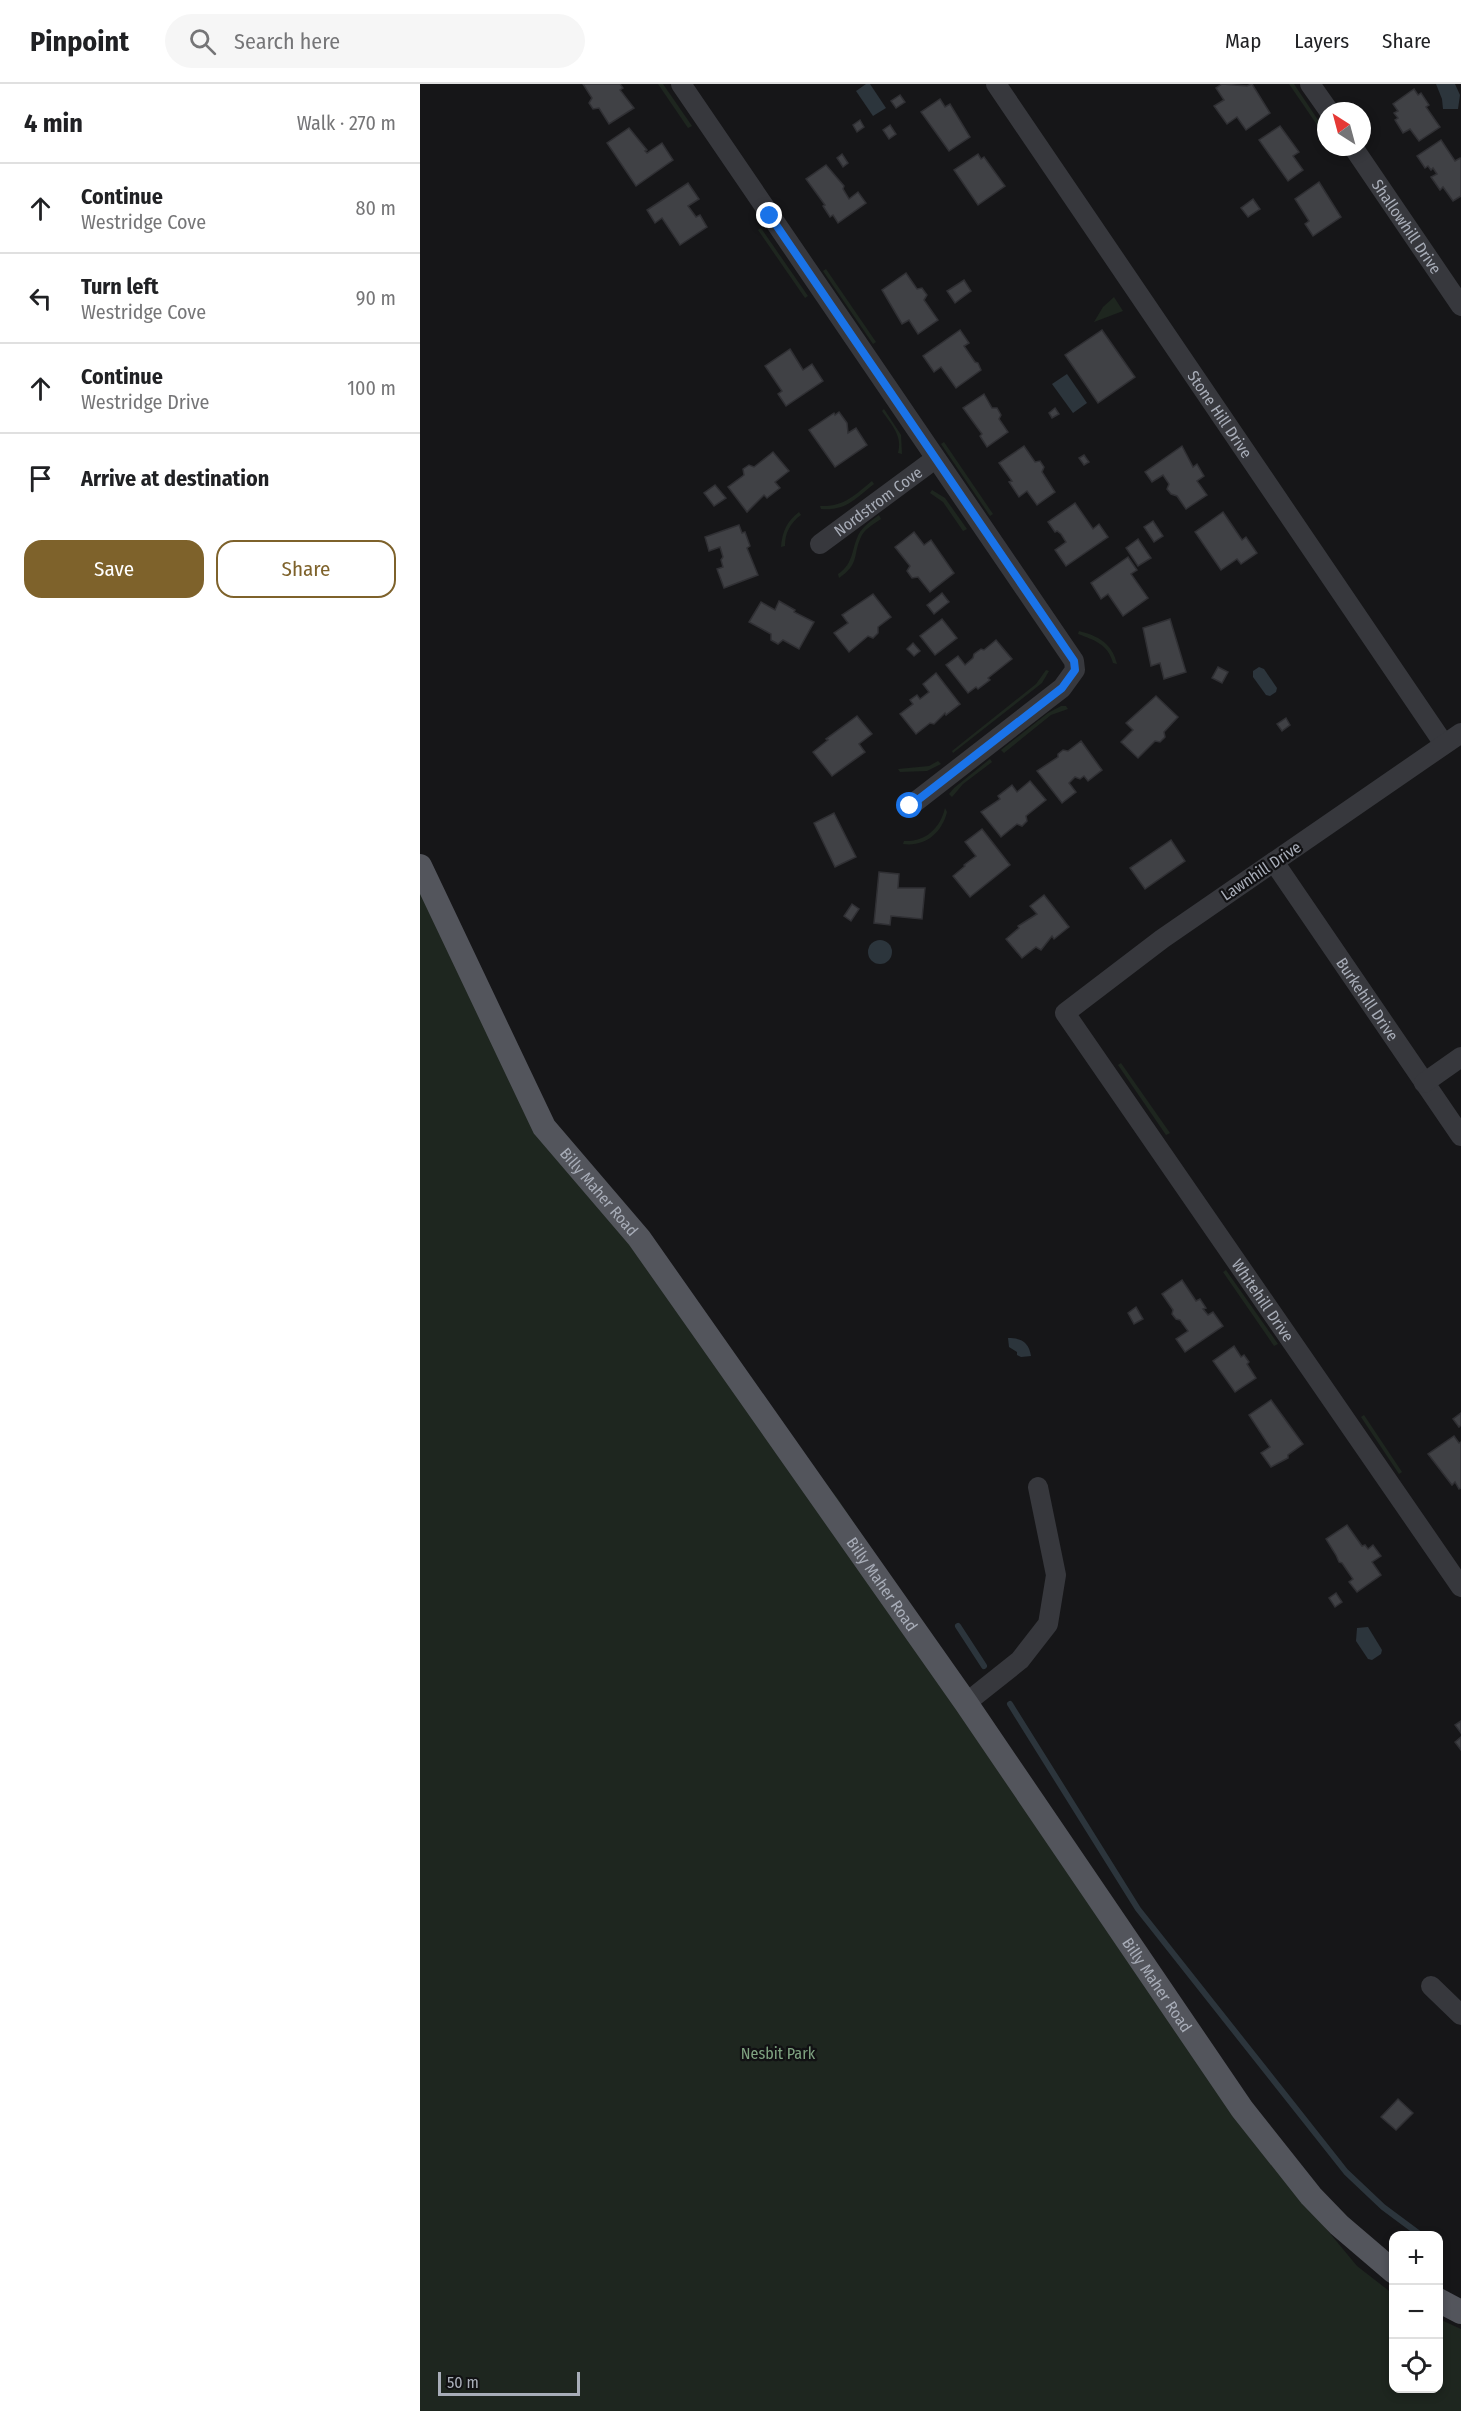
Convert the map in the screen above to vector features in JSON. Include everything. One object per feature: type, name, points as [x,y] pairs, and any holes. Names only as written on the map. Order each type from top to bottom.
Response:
[{"type":"main road","name":"Billy Maher Road","points":[[420,866],[544,1128],[639,1238],[966,1703],[1242,2109],[1311,2196],[1339,2225],[1389,2268]]},
{"type":"main road","points":[[1443,2303],[1461,2312]]},
{"type":"street","points":[[681,84],[934,459],[1074,661],[1075,670],[1062,688],[910,806]]},
{"type":"street","name":"Stone Hill Drive","points":[[996,84],[1444,744]]},
{"type":"street","points":[[1310,84],[1323,102]]},
{"type":"street","name":"Shallowhill Drive","points":[[1359,156],[1461,306]]},
{"type":"street","name":"Nordstrom Cove","points":[[820,544],[934,459]]},
{"type":"street","name":"Lawnhill Drive","points":[[1065,1013],[1162,939],[1461,733]]},
{"type":"street","name":"Burkehill Drive","points":[[1274,862],[1461,1136]]},
{"type":"street","name":"Whitehill Drive","points":[[1065,1013],[1461,1587]]},
{"type":"street","points":[[1424,1083],[1461,1057]]},
{"type":"street","points":[[966,1703],[1020,1660],[1047,1624],[1056,1575],[1038,1487]]},
{"type":"street","points":[[1431,1986],[1461,2015]]},
{"type":"green space","points":[[658,84],[663,84],[692,126],[688,128]]},
{"type":"green space","points":[[1289,84],[1294,84],[1317,118],[1317,125]]},
{"type":"green space","points":[[761,228],[808,296],[805,298],[758,230]]},
{"type":"green space","points":[[826,269],[876,342],[873,344],[823,271]]},
{"type":"green space","points":[[1114,297],[1123,311],[1094,322],[1103,307]]},
{"type":"green space","points":[[884,409],[901,435],[902,454],[898,453],[898,436],[882,411]]},
{"type":"green space","points":[[944,442],[993,514],[990,516],[941,444]]},
{"type":"green space","points":[[872,481],[874,484],[850,503],[837,508],[821,509],[820,506],[828,506],[849,499]]},
{"type":"green space","points":[[932,490],[945,498],[967,529],[963,531],[943,502],[930,493]]},
{"type":"green space","points":[[799,512],[801,515],[791,525],[785,546],[781,547],[786,527]]},
{"type":"green space","points":[[879,515],[881,519],[862,535],[850,568],[839,578],[838,574],[850,560],[860,532]]},
{"type":"green space","points":[[1079,631],[1092,635],[1108,646],[1117,664],[1113,663],[1104,647],[1078,634]]},
{"type":"green space","points":[[1046,670],[1049,671],[1042,683],[953,753],[952,751],[1036,684]]},
{"type":"green space","points":[[1061,706],[1066,706],[1068,709],[1051,715],[1004,753],[1001,750],[1048,713]]},
{"type":"green space","points":[[990,759],[992,762],[963,784],[952,797],[949,794],[954,788]]},
{"type":"green space","points":[[938,761],[941,764],[927,771],[900,772],[898,769],[929,766]]},
{"type":"green space","points":[[945,808],[947,812],[945,820],[937,832],[925,841],[903,844],[904,841],[919,839],[931,833]]},
{"type":"green space","name":"Nesbit Park","points":[[420,873],[534,1111],[838,1499],[1318,2219],[1357,2266],[1389,2291],[1389,2393],[1443,2393],[1443,2321],[1461,2329],[1461,2411],[420,2411]]},
{"type":"green space","points":[[1121,1063],[1170,1133],[1166,1135],[1118,1065]]},
{"type":"green space","points":[[1226,1270],[1278,1344],[1274,1346],[1223,1272]]},
{"type":"green space","points":[[1364,1415],[1402,1472],[1399,1474],[1361,1417]]},
{"type":"shaded area","points":[[870,84],[886,108],[873,116],[856,91]]},
{"type":"shaded area","points":[[1436,84],[1455,84],[1460,95],[1458,109],[1443,109]]},
{"type":"shaded area","points":[[1067,374],[1087,403],[1073,413],[1052,384]]},
{"type":"shaded area","points":[[1259,667],[1264,669],[1277,688],[1276,692],[1270,696],[1266,695],[1253,677],[1253,671]]},
{"type":"shaded area","points":[[880,940],[888,944],[892,952],[888,960],[880,964],[872,960],[868,952],[872,944]]},
{"type":"shaded area","points":[[1008,1338],[1024,1342],[1031,1356],[1017,1355],[1017,1352],[1009,1347]]},
{"type":"shaded area","points":[[1368,1627],[1382,1650],[1381,1654],[1372,1660],[1368,1659],[1356,1641],[1357,1628]]},
{"type":"building","points":[[583,84],[620,84],[623,88],[620,90],[634,108],[609,124],[599,108],[593,109],[589,103],[592,98]]},
{"type":"building","points":[[1222,84],[1247,86],[1252,84],[1270,113],[1246,130],[1237,117],[1227,124],[1214,106],[1224,100],[1216,88]]},
{"type":"building","points":[[1414,89],[1418,95],[1421,93],[1429,105],[1426,107],[1440,127],[1419,141],[1410,129],[1403,133],[1395,120],[1398,118],[1394,113],[1398,111],[1393,104]]},
{"type":"building","points":[[900,95],[905,102],[896,108],[891,101]]},
{"type":"building","points":[[940,99],[945,107],[950,104],[970,137],[949,151],[921,112]]},
{"type":"building","points":[[860,120],[864,127],[857,132],[853,125]]},
{"type":"building","points":[[890,125],[896,134],[889,139],[883,130]]},
{"type":"building","points":[[1280,126],[1299,152],[1293,156],[1303,170],[1288,181],[1259,140]]},
{"type":"building","points":[[629,128],[647,153],[662,143],[673,160],[636,186],[607,143]]},
{"type":"building","points":[[1441,140],[1455,161],[1460,158],[1461,160],[1461,196],[1453,201],[1443,187],[1440,190],[1431,177],[1437,174],[1433,168],[1431,170],[1428,166],[1425,168],[1417,156]]},
{"type":"building","points":[[842,154],[848,163],[843,167],[837,158]]},
{"type":"building","points":[[978,154],[981,159],[984,157],[1005,186],[978,205],[954,170]]},
{"type":"building","points":[[826,165],[844,186],[843,189],[849,199],[858,192],[866,203],[838,223],[833,215],[830,217],[823,206],[825,205],[806,179]]},
{"type":"building","points":[[1319,182],[1341,217],[1313,236],[1305,224],[1309,221],[1295,199]]},
{"type":"building","points":[[688,183],[699,199],[688,206],[696,217],[700,215],[707,227],[680,245],[662,218],[655,223],[647,210]]},
{"type":"building","points":[[1253,199],[1260,209],[1248,217],[1241,208]]},
{"type":"building","points":[[906,273],[917,289],[922,288],[927,295],[924,300],[938,320],[918,334],[909,320],[902,324],[882,290]]},
{"type":"building","points":[[964,280],[971,291],[955,303],[947,291]]},
{"type":"building","points":[[960,330],[969,343],[964,346],[981,370],[956,388],[941,367],[934,372],[923,356]]},
{"type":"building","points":[[1102,330],[1135,377],[1098,403],[1065,355]]},
{"type":"building","points":[[790,349],[803,370],[812,364],[823,381],[786,406],[778,394],[782,391],[765,366]]},
{"type":"building","points":[[984,394],[992,408],[997,408],[1001,415],[999,419],[1008,432],[987,447],[980,436],[982,434],[963,408]]},
{"type":"building","points":[[1055,408],[1059,414],[1052,418],[1049,413]]},
{"type":"building","points":[[839,412],[847,423],[848,433],[856,428],[867,445],[835,467],[809,430]]},
{"type":"building","points":[[1024,446],[1035,462],[1040,461],[1044,467],[1042,472],[1055,492],[1037,505],[1027,491],[1019,497],[1009,482],[1012,481],[999,463]]},
{"type":"building","points":[[1182,446],[1193,467],[1197,464],[1204,476],[1197,481],[1207,495],[1186,509],[1177,496],[1171,494],[1167,489],[1169,484],[1163,475],[1152,482],[1145,472]]},
{"type":"building","points":[[773,452],[789,471],[775,482],[780,488],[767,498],[764,495],[747,512],[728,487],[744,475],[743,469],[749,465],[754,467]]},
{"type":"building","points":[[1084,455],[1089,462],[1084,465],[1079,458]]},
{"type":"building","points":[[715,485],[726,498],[714,506],[704,493]]},
{"type":"building","points":[[1075,503],[1093,529],[1099,524],[1108,537],[1066,566],[1055,550],[1066,542],[1048,522]]},
{"type":"building","points":[[1223,512],[1242,540],[1246,537],[1257,553],[1241,564],[1237,559],[1221,570],[1195,532]]},
{"type":"building","points":[[1153,521],[1163,536],[1154,542],[1144,527]]},
{"type":"building","points":[[739,525],[742,533],[745,532],[750,546],[747,548],[758,575],[724,588],[717,569],[723,567],[720,547],[709,551],[705,537]]},
{"type":"building","points":[[914,532],[924,545],[931,540],[954,573],[930,592],[918,577],[912,578],[907,571],[910,566],[895,547]]},
{"type":"building","points":[[1138,539],[1151,558],[1138,566],[1126,548]]},
{"type":"building","points":[[1128,557],[1137,570],[1131,574],[1148,598],[1123,616],[1108,594],[1101,599],[1091,583]]},
{"type":"building","points":[[942,593],[949,602],[934,614],[927,605]]},
{"type":"building","points":[[873,594],[891,617],[878,627],[878,633],[873,638],[868,636],[849,652],[834,633],[848,623],[842,615]]},
{"type":"building","points":[[779,601],[814,622],[799,649],[783,640],[778,644],[771,640],[771,634],[749,622],[761,602],[775,610]]},
{"type":"building","points":[[942,619],[957,638],[935,655],[920,636]]},
{"type":"building","points":[[1170,619],[1186,672],[1164,679],[1160,663],[1151,666],[1143,628]]},
{"type":"building","points":[[996,640],[1012,659],[988,678],[990,680],[968,693],[946,665],[958,656],[965,665],[974,654],[981,649],[984,650]]},
{"type":"building","points":[[913,643],[920,651],[914,656],[907,649]]},
{"type":"building","points":[[1218,667],[1228,672],[1222,683],[1212,678]]},
{"type":"building","points":[[936,673],[960,704],[946,715],[945,713],[934,724],[930,723],[916,734],[900,714],[913,704],[910,700],[917,695],[920,699],[929,692],[923,684]]},
{"type":"building","points":[[1156,696],[1178,717],[1164,732],[1165,737],[1160,742],[1155,741],[1138,758],[1121,742],[1133,730],[1126,723]]},
{"type":"building","points":[[857,716],[872,734],[859,744],[865,752],[832,776],[813,752],[828,740],[826,739]]},
{"type":"building","points":[[1286,718],[1290,725],[1282,731],[1277,724]]},
{"type":"building","points":[[1081,741],[1102,770],[1088,781],[1084,776],[1080,779],[1075,777],[1069,783],[1076,792],[1062,803],[1037,771],[1058,757],[1063,750],[1068,751]]},
{"type":"building","points":[[1030,781],[1046,800],[1026,816],[1027,821],[1022,826],[1017,824],[1001,837],[981,812],[1000,799],[998,796],[1012,785],[1017,792]]},
{"type":"building","points":[[834,813],[856,857],[835,867],[814,823]]},
{"type":"building","points":[[982,829],[1010,865],[970,897],[953,876],[976,856],[965,842]]},
{"type":"building","points":[[1171,840],[1185,861],[1145,889],[1130,868]]},
{"type":"building","points":[[879,872],[899,874],[898,888],[925,888],[922,919],[891,916],[890,925],[874,923]]},
{"type":"building","points":[[1044,895],[1069,927],[1054,939],[1052,936],[1041,950],[1036,947],[1022,958],[1006,939],[1019,928],[1018,926],[1037,914],[1030,906]]},
{"type":"building","points":[[852,904],[859,909],[851,921],[844,916]]},
{"type":"building","points":[[1182,1280],[1196,1301],[1200,1299],[1208,1315],[1213,1312],[1223,1326],[1185,1352],[1176,1339],[1188,1331],[1172,1314],[1173,1310],[1162,1294]]},
{"type":"building","points":[[1136,1307],[1143,1319],[1134,1324],[1128,1313]]},
{"type":"building","points":[[1234,1346],[1241,1357],[1244,1355],[1249,1362],[1247,1364],[1256,1378],[1235,1392],[1213,1361]]},
{"type":"building","points":[[1271,1400],[1303,1444],[1288,1455],[1288,1458],[1271,1467],[1261,1453],[1270,1447],[1249,1415]]},
{"type":"building","points":[[1461,1413],[1461,1425],[1459,1427],[1453,1419]]},
{"type":"building","points":[[1454,1436],[1459,1443],[1461,1442],[1461,1488],[1459,1489],[1455,1482],[1452,1485],[1428,1454]]},
{"type":"building","points":[[1347,1525],[1362,1546],[1365,1545],[1368,1549],[1373,1545],[1381,1556],[1372,1562],[1381,1575],[1357,1592],[1349,1582],[1353,1579],[1339,1562],[1326,1539]]},
{"type":"building","points":[[1336,1593],[1342,1602],[1335,1607],[1329,1598]]},
{"type":"building","points":[[1461,1721],[1461,1733],[1455,1725]]},
{"type":"building","points":[[1461,1737],[1461,1750],[1455,1742]]},
{"type":"building","points":[[1398,2099],[1413,2113],[1396,2130],[1381,2117]]},
{"type":"waterway","points":[[958,1626],[984,1666]]},
{"type":"waterway","points":[[1010,1704],[1138,1909],[1346,2172],[1383,2207],[1415,2231]]},
{"type":"route","points":[[770,216],[1074,661],[1075,670],[1062,688],[910,806]]}]
